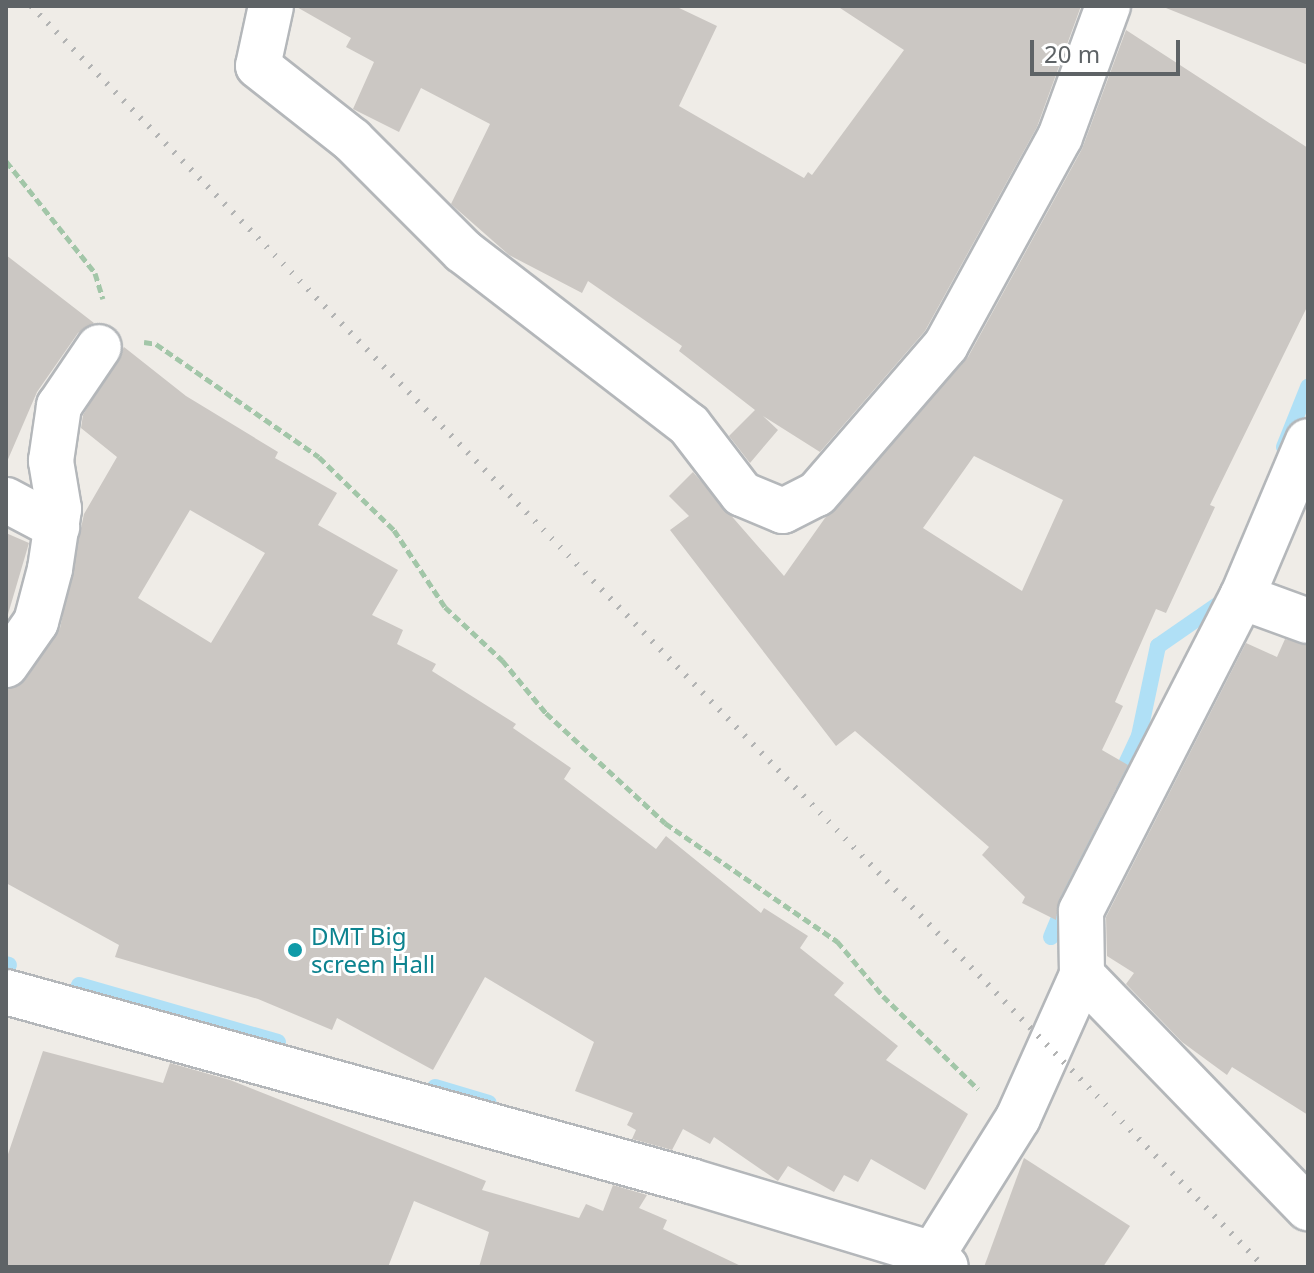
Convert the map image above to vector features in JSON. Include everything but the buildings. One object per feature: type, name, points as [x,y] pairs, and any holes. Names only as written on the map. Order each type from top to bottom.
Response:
[{"type":"street","points":[[271,6],[258,66],[352,140],[463,251],[689,425],[742,494],[783,511],[817,494],[946,345],[1060,137],[1108,6]]},
{"type":"street","points":[[6,665],[36,622],[57,527],[59,509],[51,461],[59,406],[99,347]]},
{"type":"street","points":[[6,992],[940,1260],[1018,1118],[1082,975],[1081,911],[1242,597],[1308,441]]},
{"type":"street","points":[[6,500],[57,527]]},
{"type":"street","points":[[1242,597],[1308,621]]},
{"type":"street","points":[[1082,975],[1308,1208]]},
{"type":"path","points":[[6,161],[95,273],[105,306],[99,347],[132,340],[156,344],[319,457],[394,530],[445,607],[502,660],[546,713],[665,823],[827,933],[971,1083],[1018,1118]]},
{"type":"waterway","points":[[1284,447],[1308,387]]},
{"type":"waterway","points":[[1118,781],[1139,736],[1158,646],[1226,599]]},
{"type":"waterway","points":[[1051,937],[1098,824]]},
{"type":"waterway","points":[[79,985],[278,1042]]},
{"type":"waterway","points":[[435,1087],[489,1103]]},
{"type":"railway","points":[[31,6],[1264,1267]]},
{"type":"place","name":"DMT Big screen Hall","points":[[295,950]]}]
